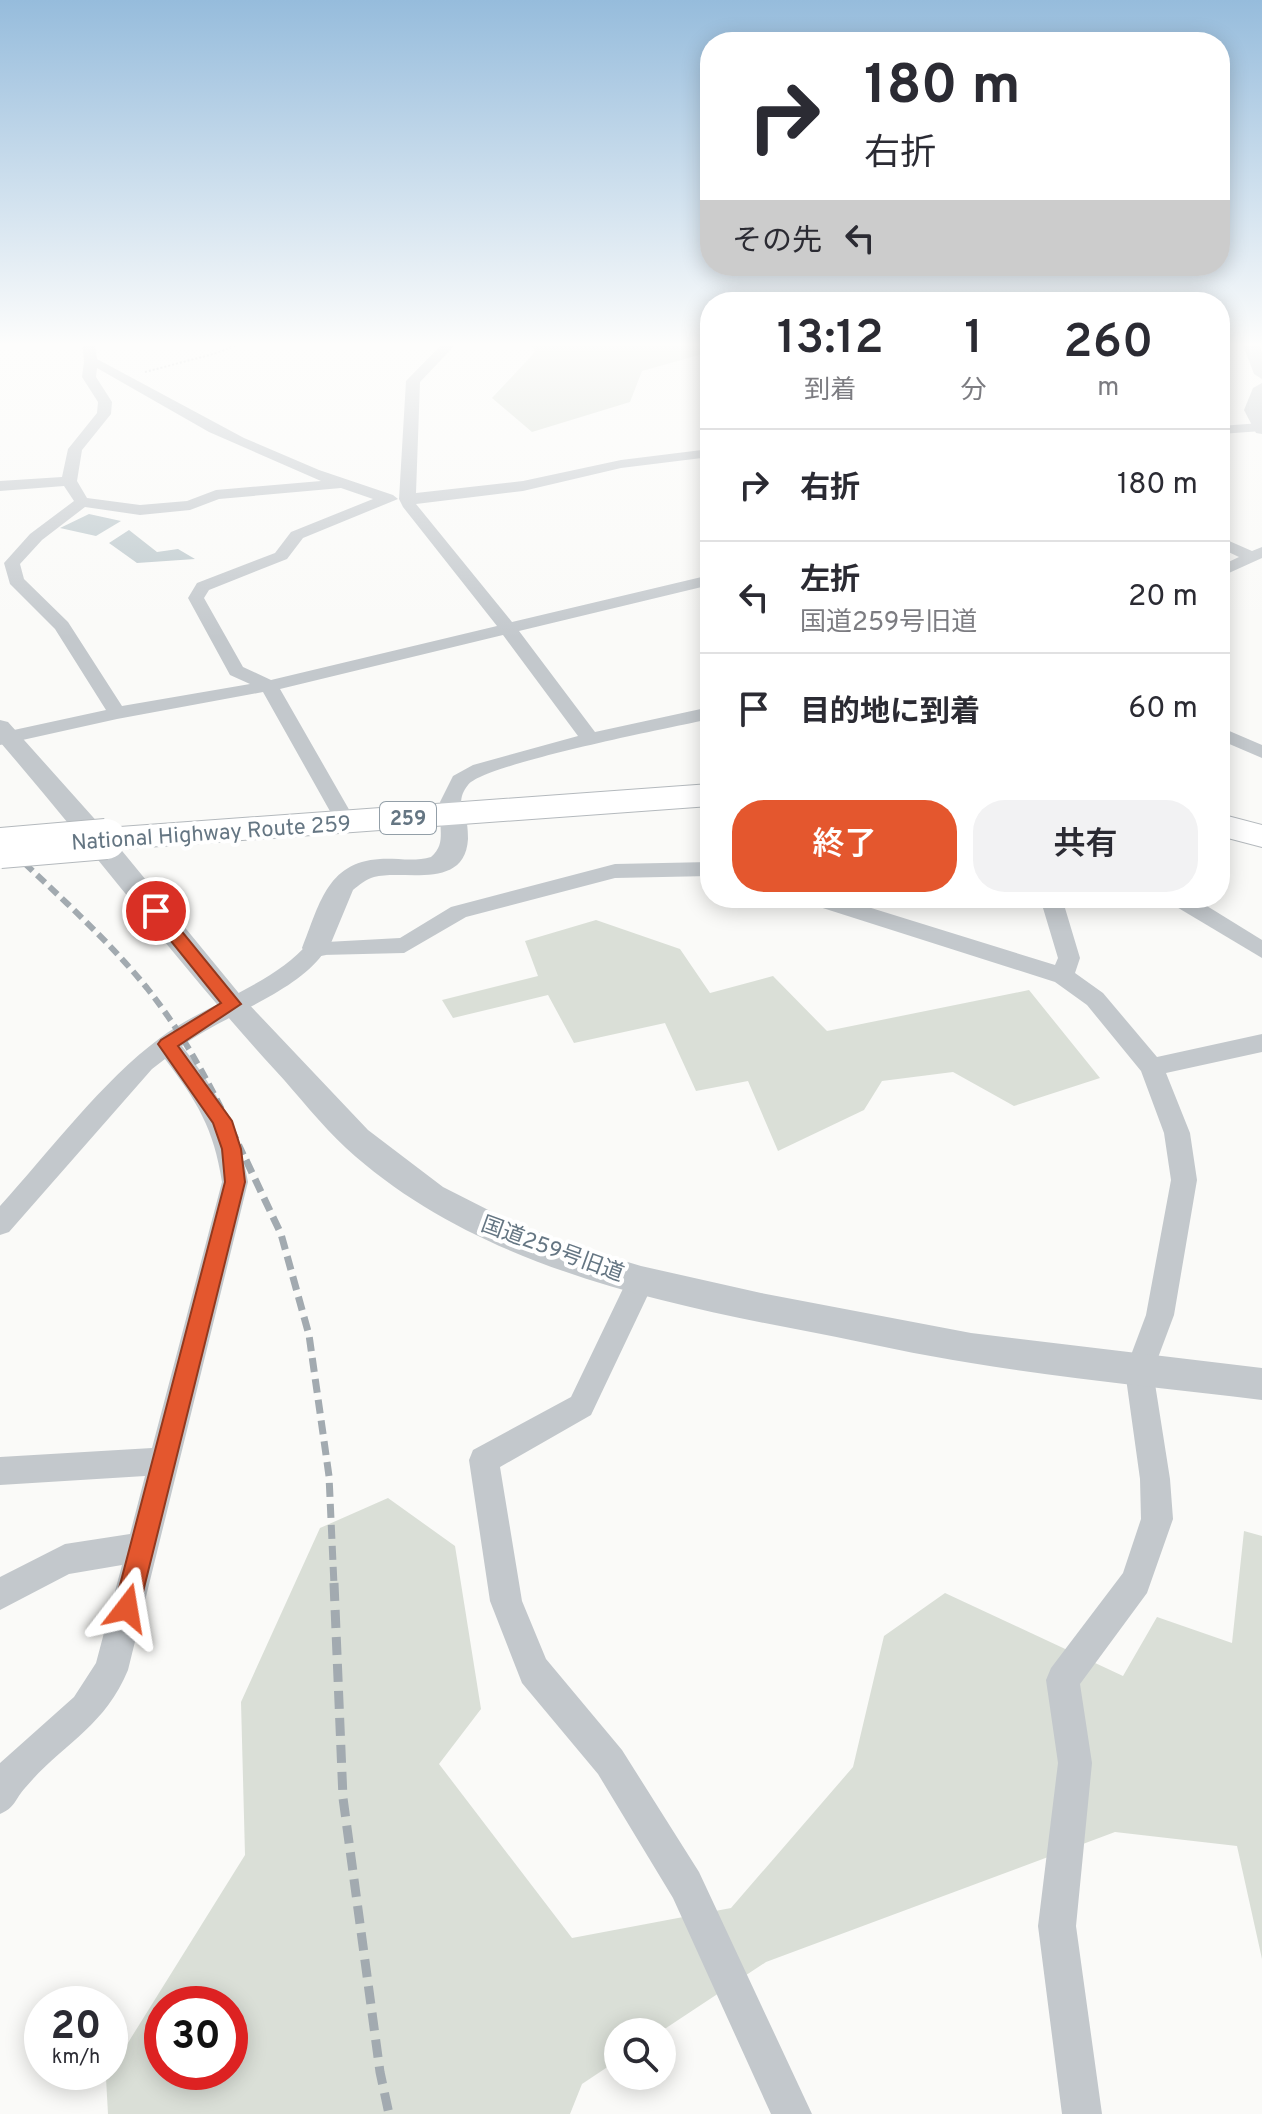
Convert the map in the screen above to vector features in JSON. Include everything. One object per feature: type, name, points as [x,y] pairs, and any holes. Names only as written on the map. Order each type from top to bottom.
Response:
[{"type":"highway","name":"National Highway Route 259","points":[[0,848],[700,796]]},
{"type":"highway","points":[[1230,828],[1262,836]]},
{"type":"street","points":[[82,441],[75,449],[69,481],[82,502]]},
{"type":"street","points":[[242,441],[340,484],[407,502],[523,486],[621,464],[700,454]]},
{"type":"street","points":[[410,441],[407,502],[590,739]]},
{"type":"street","points":[[0,486],[69,481]]},
{"type":"street","points":[[117,713],[62,626],[16,580],[12,563],[36,537],[82,502],[140,510],[190,505],[216,495],[340,484]]},
{"type":"street","points":[[343,823],[341,813],[269,686],[236,671],[196,598],[203,587],[281,556],[297,535],[388,498]]},
{"type":"street","points":[[1230,546],[1257,555]]},
{"type":"street","points":[[1230,567],[1257,555]]},
{"type":"street","points":[[2,734],[269,686],[700,582]]},
{"type":"street","points":[[0,1224],[143,1063],[167,1044],[306,961],[316,948],[341,886],[349,878],[376,868],[408,870],[440,862],[450,854],[455,844],[450,802],[460,780],[590,739],[700,715]]},
{"type":"street","name":"国道259号旧道","points":[[2,734],[100,841],[232,1004],[357,1139],[431,1196],[498,1231],[565,1257],[641,1280],[761,1308],[971,1348],[1262,1384]]},
{"type":"street","points":[[1230,738],[1262,752]]},
{"type":"street","points":[[316,948],[404,945],[459,912],[615,871],[700,869]]},
{"type":"street","points":[[847,908],[1063,976],[1095,999],[1152,1067],[1177,1133],[1184,1180],[1160,1315],[1139,1371],[1155,1479],[1157,1519],[1136,1582],[1063,1680],[1075,1763],[1057,1926],[1082,2114]]},
{"type":"street","points":[[1054,908],[1069,958],[1063,976]]},
{"type":"street","points":[[1194,908],[1262,950]]},
{"type":"street","points":[[1152,1067],[1262,1043]]},
{"type":"street","points":[[0,1796],[12,1776],[86,1709],[111,1670],[235,1182],[231,1149],[222,1121],[167,1044]]},
{"type":"street","points":[[641,1280],[581,1406],[484,1460],[506,1601],[534,1671],[610,1762],[686,1885],[792,2114]]},
{"type":"street","points":[[0,1471],[164,1461]]},
{"type":"street","points":[[0,1594],[65,1559],[142,1547]]},
{"type":"shaded area","points":[[89,514],[121,521],[96,536],[60,528]]},
{"type":"shaded area","points":[[129,530],[157,552],[178,549],[195,559],[137,563],[109,543]]},
{"type":"shaded area","points":[[596,920],[680,949],[710,993],[773,976],[827,1031],[1029,990],[1100,1078],[1014,1106],[953,1072],[882,1081],[864,1110],[778,1151],[748,1081],[696,1091],[665,1023],[574,1043],[548,995],[453,1018],[442,1000],[538,976],[525,941]]},
{"type":"shaded area","points":[[388,1498],[455,1546],[481,1709],[439,1764],[572,1938],[731,1908],[853,1767],[884,1636],[945,1593],[1123,1676],[1157,1617],[1232,1643],[1244,1531],[1262,1536],[1262,1959],[1237,1846],[1115,1832],[766,1962],[676,2021],[676,2018],[604,2018],[604,2069],[582,2084],[570,2114],[108,2114],[107,2090],[128,2090],[128,2043],[144,2017],[144,2090],[248,2090],[248,1986],[163,1986],[245,1855],[241,1702],[320,1528]]},
{"type":"railway","points":[[0,840],[94,930],[147,988],[202,1072],[247,1162]]},
{"type":"railway","points":[[246,1160],[281,1234],[309,1335],[329,1476],[334,1585]]},
{"type":"railway","points":[[334,1583],[343,1798],[380,2072],[389,2114]]},
{"type":"route","points":[[127,1608],[235,1182],[231,1149],[222,1121],[167,1044],[232,1004],[156,911]]}]
